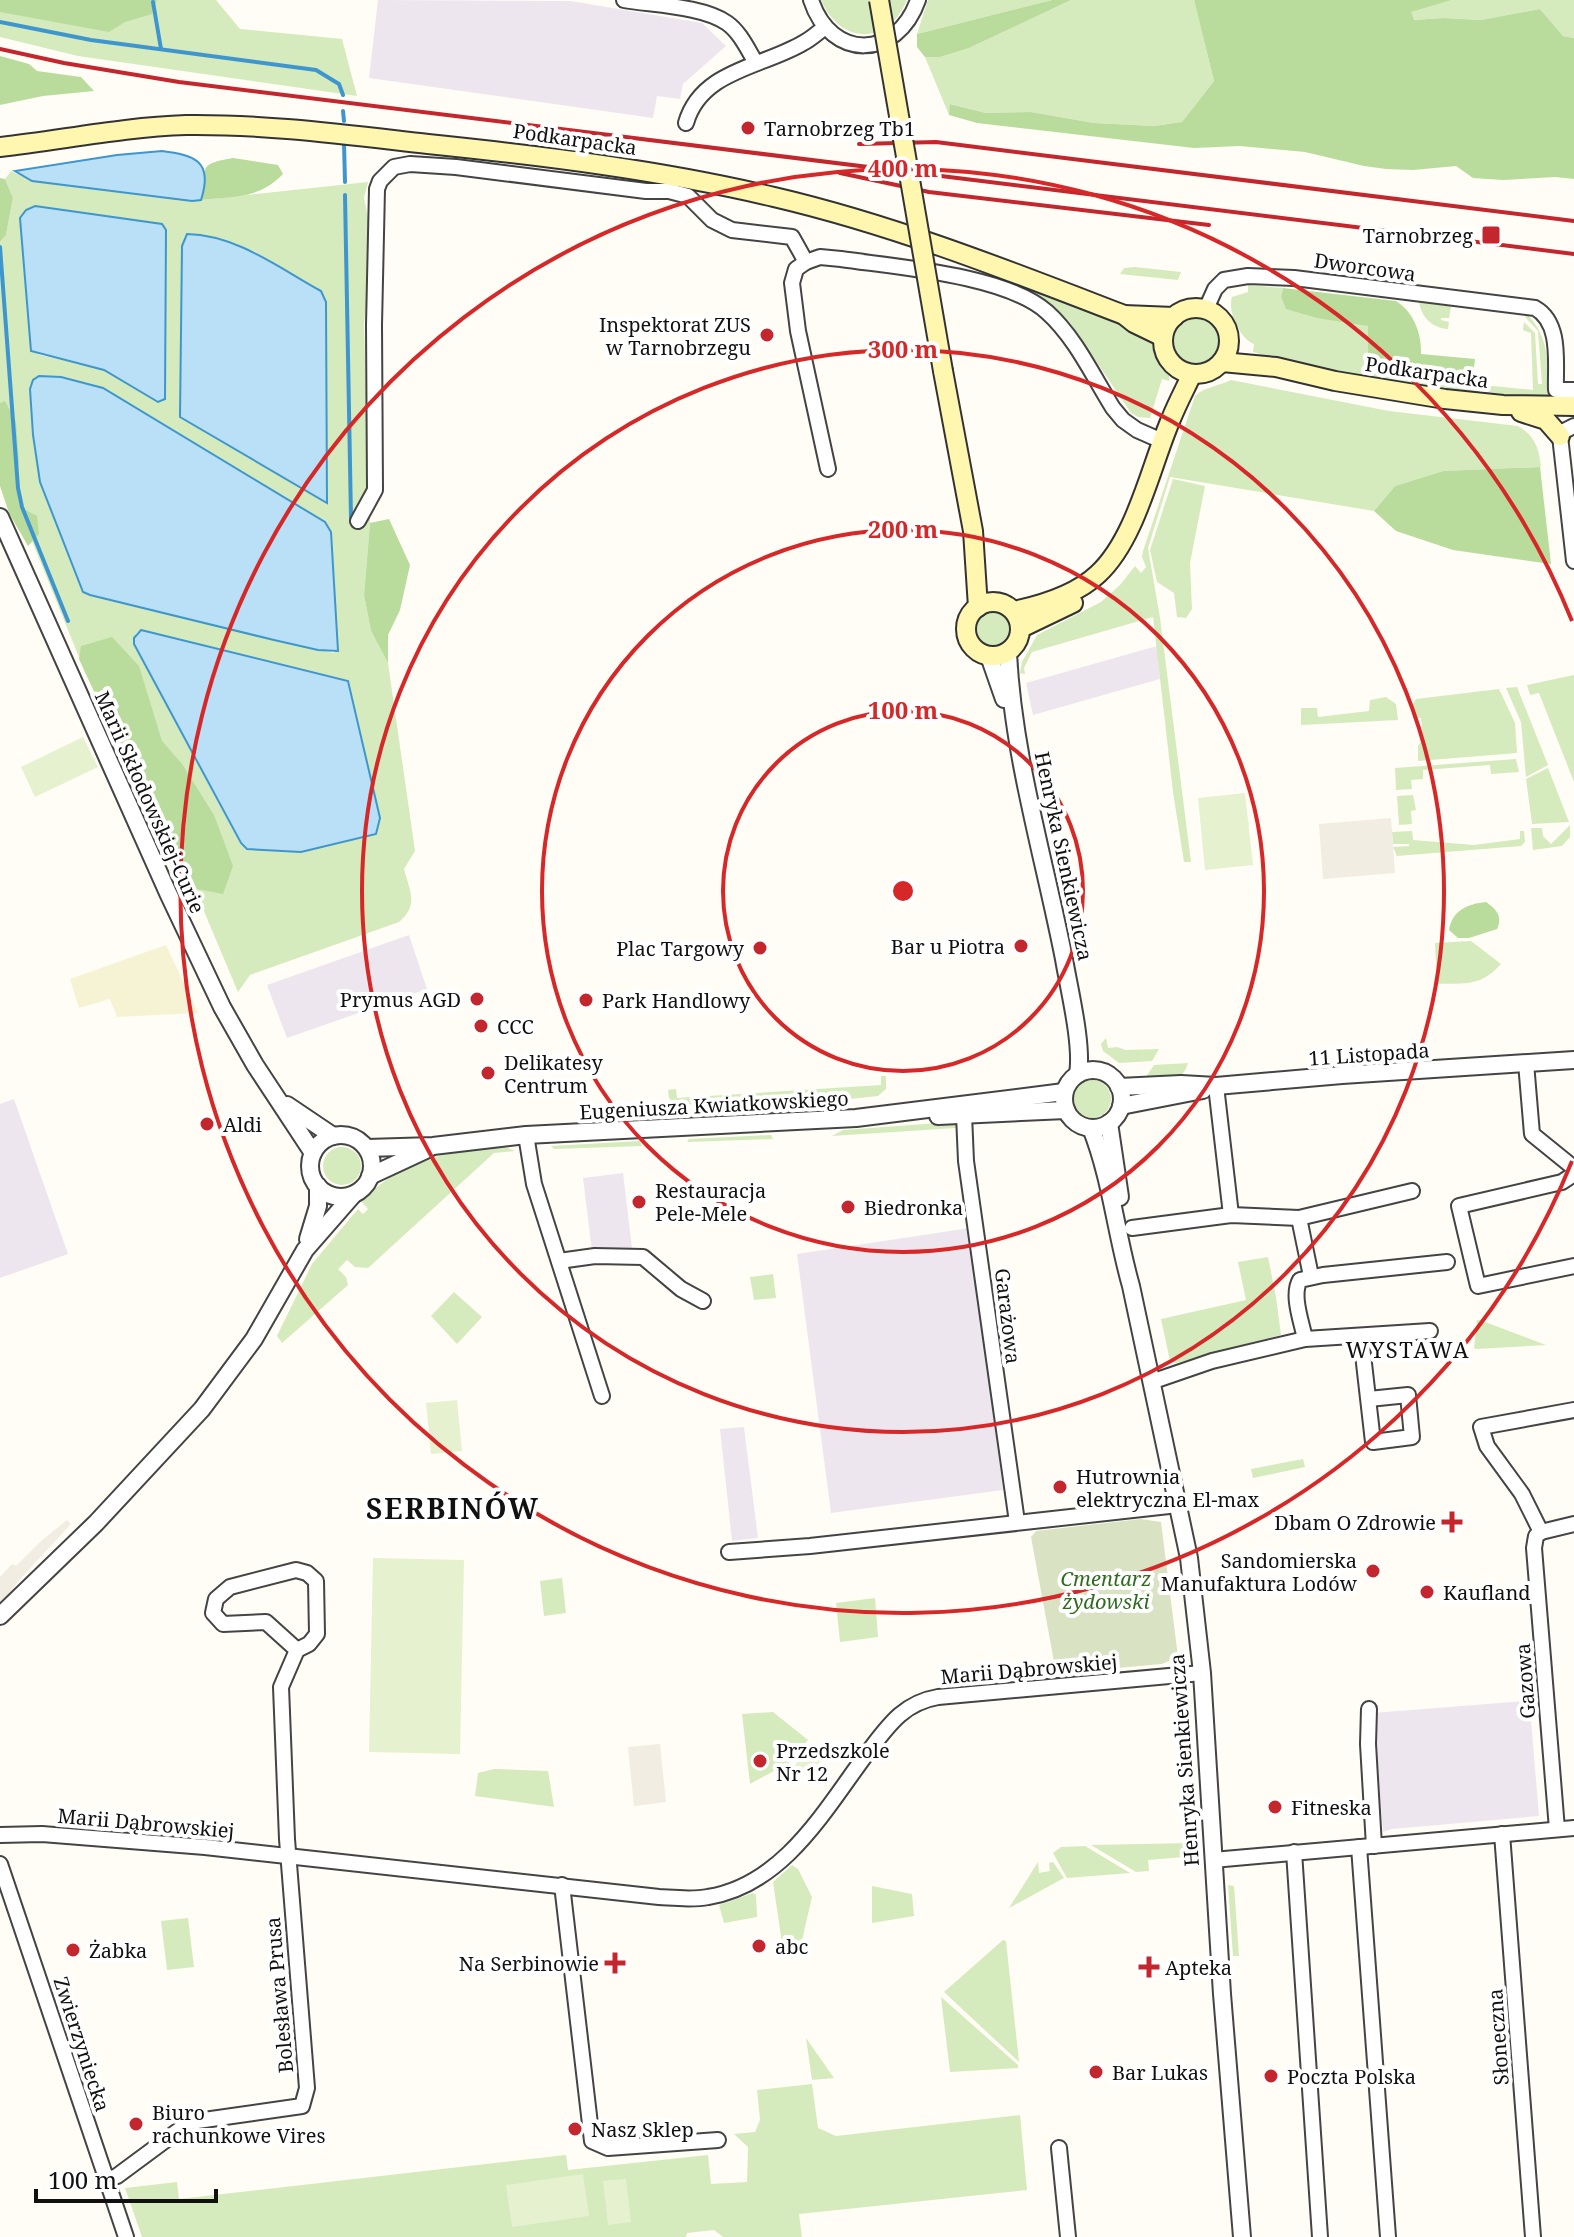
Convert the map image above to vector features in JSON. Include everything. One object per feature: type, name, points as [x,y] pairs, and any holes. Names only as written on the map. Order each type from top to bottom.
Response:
[{"type":"main road","points":[[879,0],[973,531],[978,607]]},
{"type":"main road","name":"Podkarpacka","points":[[0,147],[114,131],[222,125],[311,131],[573,159],[695,180],[791,202],[950,251],[1124,315],[1174,317]]},
{"type":"main road","points":[[1190,308],[1206,309],[1221,319],[1230,341],[1222,362],[1207,372],[1186,372],[1164,350],[1163,337],[1174,317],[1190,308]]},
{"type":"main road","name":"Podkarpacka","points":[[1124,315],[1163,337]]},
{"type":"main road","name":"Podkarpacka","points":[[1230,341],[1276,367]]},
{"type":"main road","name":"Podkarpacka","points":[[1222,362],[1276,367],[1398,392],[1503,405],[1574,406]]},
{"type":"main road","points":[[1011,614],[1080,588],[1099,574],[1121,544],[1148,484],[1172,415],[1171,401],[1186,372]]},
{"type":"main road","points":[[1503,405],[1541,417],[1567,431]]},
{"type":"main road","points":[[973,531],[1011,614],[1018,642],[1008,653],[989,656],[973,647],[966,630],[967,621],[978,607],[992,602],[1011,614]]},
{"type":"street","points":[[624,0],[706,13],[720,19],[733,29],[756,63]]},
{"type":"street","points":[[811,0],[824,28],[834,37],[847,43],[879,44],[902,30],[918,0]]},
{"type":"street","points":[[686,123],[704,91],[732,74],[806,42],[824,28]]},
{"type":"street","points":[[358,521],[375,490],[377,189],[380,181],[394,167],[410,164],[456,167],[646,191],[679,192],[688,196],[712,220],[732,230],[792,237],[806,262]]},
{"type":"street","points":[[828,469],[800,346],[792,283],[796,269],[820,257],[986,282],[1029,299],[1061,326],[1123,420],[1162,441]]},
{"type":"street","name":"Dworcowa","points":[[1206,309],[1215,289],[1224,280],[1248,276],[1294,278],[1535,308],[1552,328],[1556,390],[1574,390]]},
{"type":"street","points":[[1567,431],[1574,561]]},
{"type":"street","name":"Marii Skłodowskiej-Curie","points":[[0,517],[222,1007],[244,1049],[313,1153]]},
{"type":"street","name":"Henryka Sienkiewicza","points":[[1008,653],[1016,739]]},
{"type":"street","name":"Henryka Sienkiewicza","points":[[989,656],[1016,739],[1068,982],[1078,1074]]},
{"type":"street","name":"Henryka Sienkiewicza","points":[[1068,982],[1097,1070]]},
{"type":"street","name":"11 Listopada","points":[[1119,1087],[1216,1086],[1574,1060]]},
{"type":"street","points":[[1526,1063],[1532,1134],[1574,1168]]},
{"type":"street","points":[[1097,1070],[1114,1079],[1119,1087],[1121,1106],[1109,1123],[1091,1128],[1076,1123],[1066,1110],[1064,1092],[1078,1074],[1097,1070]]},
{"type":"street","points":[[1216,1086],[1231,1215]]},
{"type":"street","name":"11 Listopada","points":[[1121,1106],[1216,1086]]},
{"type":"street","points":[[904,1114],[964,1103],[1064,1092]]},
{"type":"street","points":[[277,1097],[333,1136]]},
{"type":"street","points":[[904,1114],[964,1115],[1066,1110]]},
{"type":"street","name":"Eugeniusza Kwiatkowskiego","points":[[367,1148],[433,1146],[526,1135],[840,1120],[904,1114]]},
{"type":"street","name":"Garażowa","points":[[964,1115],[966,1161],[1017,1522]]},
{"type":"street","name":"Henryka Sienkiewicza","points":[[1109,1123],[1129,1253],[1131,1286]]},
{"type":"street","name":"Henryka Sienkiewicza","points":[[1091,1128],[1099,1148],[1131,1286],[1189,1558],[1202,1673],[1242,2237]]},
{"type":"street","points":[[526,1135],[534,1184],[602,1396]]},
{"type":"street","points":[[0,1616],[173,1442],[225,1381],[259,1332],[304,1250],[318,1206],[318,1186],[310,1166],[313,1153],[322,1142],[333,1136],[350,1136],[367,1148],[371,1159],[370,1176],[366,1185],[353,1195],[304,1250]]},
{"type":"street","points":[[370,1176],[433,1146]]},
{"type":"street","points":[[1574,1174],[1562,1182],[1459,1206],[1478,1286],[1574,1266]]},
{"type":"street","points":[[318,1186],[335,1196],[353,1195]]},
{"type":"street","points":[[1132,1228],[1231,1215],[1299,1218],[1412,1191]]},
{"type":"street","points":[[1299,1218],[1311,1276]]},
{"type":"street","points":[[559,1261],[595,1256],[643,1257],[681,1289],[703,1301]]},
{"type":"street","points":[[1305,1339],[1296,1286],[1300,1280],[1311,1276],[1447,1262]]},
{"type":"street","points":[[1151,1382],[1212,1361],[1305,1339],[1430,1331]]},
{"type":"street","points":[[1361,1337],[1369,1399]]},
{"type":"street","points":[[1574,1410],[1481,1427],[1487,1446],[1522,1494],[1541,1532],[1574,1524]]},
{"type":"street","points":[[729,1552],[1178,1505]]},
{"type":"street","name":"Gazowa","points":[[1541,1532],[1536,1536],[1534,1548],[1557,1829]]},
{"type":"street","points":[[289,1856],[281,1687],[297,1650],[309,1644],[317,1634],[316,1581],[307,1573],[296,1570],[230,1587],[219,1595],[213,1609],[218,1620],[228,1625],[266,1622],[297,1650]]},
{"type":"street","points":[[0,1628],[39,1580]]},
{"type":"street","name":"Marii Dąbrowskiej","points":[[0,1835],[68,1836],[289,1856],[691,1899],[745,1886],[785,1859],[890,1723],[901,1713],[926,1700],[1202,1673]]},
{"type":"street","points":[[1369,1709],[1366,1847],[1388,2237]]},
{"type":"street","points":[[1213,1860],[1574,1828]]},
{"type":"street","name":"Słoneczna","points":[[1502,1834],[1533,2237]]},
{"type":"street","points":[[1294,1852],[1320,2237]]},
{"type":"street","name":"Bolesława Prusa","points":[[106,2180],[117,2176],[190,2122],[302,2106],[307,2088],[289,1856]]},
{"type":"street","name":"Zwierzyniecka","points":[[0,1864],[126,2237]]},
{"type":"street","points":[[562,1885],[592,2141],[608,2148],[718,2140]]},
{"type":"street","points":[[1059,2148],[1068,2237]]},
{"type":"shaded area","points":[[378,0],[571,1],[702,23],[726,46],[683,84],[680,99],[657,96],[653,118],[369,78]]},
{"type":"shaded area","points":[[1157,646],[1160,679],[1033,715],[1026,683]]},
{"type":"shaded area","points":[[1391,818],[1395,873],[1323,879],[1319,824]]},
{"type":"shaded area","points":[[409,935],[427,989],[287,1038],[267,985]]},
{"type":"shaded area","points":[[166,945],[198,1013],[117,1017],[110,999],[79,1008],[70,979]]},
{"type":"shaded area","points":[[14,1099],[68,1254],[0,1278],[0,1104]]},
{"type":"shaded area","points":[[623,1173],[632,1248],[592,1251],[583,1178]]},
{"type":"shaded area","points":[[970,1228],[1003,1490],[831,1513],[797,1254]]},
{"type":"shaded area","points":[[744,1427],[758,1538],[732,1541],[720,1429]]},
{"type":"shaded area","points":[[67,1520],[71,1524],[20,1579],[0,1606],[0,1577]]},
{"type":"shaded area","points":[[1525,1701],[1530,1708],[1539,1816],[1383,1832],[1373,1713]]},
{"type":"shaded area","points":[[660,1744],[666,1802],[634,1806],[628,1747]]},
{"type":"green space","points":[[0,0],[216,0],[240,29],[342,39],[357,96],[78,56],[0,37]]},
{"type":"green space","points":[[0,0],[157,0],[152,14],[125,22],[109,32],[0,12]]},
{"type":"green space","points":[[821,0],[907,0],[899,15],[888,25],[877,32],[864,34],[840,26]]},
{"type":"green space","points":[[928,0],[1052,0],[917,34]]},
{"type":"green space","points":[[1052,0],[1071,0],[969,48],[940,57],[925,57],[917,47],[917,34]]},
{"type":"green space","points":[[1071,0],[1194,0],[1214,81],[1182,122],[1154,126],[1094,123],[1031,112],[986,113],[951,104],[949,115],[925,57],[940,57],[969,48]]},
{"type":"green space","points":[[1194,0],[1452,0],[1411,12],[1414,20],[1481,20],[1540,9],[1563,36],[1574,38],[1574,179],[1473,178],[1456,166],[1386,169],[1305,152],[1240,146],[1194,148],[977,123],[949,115],[950,104],[986,113],[1031,112],[1094,123],[1154,126],[1182,122],[1214,81]]},
{"type":"green space","points":[[1452,0],[1574,0],[1574,38],[1563,36],[1540,9],[1481,20],[1413,20],[1410,12]]},
{"type":"green space","points":[[0,56],[29,64],[37,71],[81,77],[94,91],[43,96],[0,105]]},
{"type":"green space","points":[[233,158],[278,165],[283,174],[255,192],[201,200],[207,166]]},
{"type":"green space","points":[[11,171],[32,181],[192,201],[368,182],[364,198],[373,241],[364,324],[370,523],[364,595],[371,631],[388,663],[415,851],[404,869],[411,904],[399,922],[250,975],[238,992],[171,833],[116,738],[85,672],[0,462],[0,242],[6,235],[13,198],[5,179]],"holes":[[[35,206],[162,224],[166,230],[158,402],[104,369],[40,355],[31,350],[26,210]],[[185,238],[254,251],[326,302],[327,503],[180,416],[182,246]],[[103,388],[325,522],[334,653],[309,647]],[[141,630],[348,681],[380,818],[247,849],[240,843],[134,644],[136,633]]]},
{"type":"green space","points":[[0,178],[5,179],[13,198],[6,235],[0,242]]},
{"type":"green space","points":[[1124,268],[1181,272],[1178,280],[1120,274]]},
{"type":"green space","points":[[1248,285],[1283,288],[1281,296],[1379,319],[1397,359],[1472,384],[1533,390],[1531,333],[1523,330],[1524,322],[1535,333],[1538,384],[1542,384],[1538,331],[1525,317],[1528,315],[1541,334],[1544,344],[1549,399],[1459,394],[1300,366],[1253,352],[1254,344],[1244,337],[1231,310],[1232,297],[1248,292]]},
{"type":"green space","points":[[1283,288],[1396,301],[1408,311],[1416,324],[1421,354],[1475,359],[1472,384],[1368,364],[1368,326],[1317,318],[1286,309],[1281,296]]},
{"type":"green space","points":[[1032,289],[1117,320],[1155,341],[1169,373],[1169,381],[1162,379],[1150,418],[1131,413],[1069,321]]},
{"type":"green space","points":[[1419,301],[1451,306],[1449,318],[1441,318],[1449,322],[1448,329],[1428,321]]},
{"type":"green space","points":[[1196,317],[1213,324],[1220,341],[1213,358],[1196,365],[1179,358],[1172,341],[1179,324]]},
{"type":"green space","points":[[1231,380],[1389,411],[1518,426],[1535,443],[1541,467],[1443,471],[1395,486],[1374,511],[1170,477],[1148,548],[1191,862],[1184,862],[1153,617],[1032,652],[1024,668],[1025,674],[1020,673],[1022,662],[1037,635],[1101,602],[1135,566],[1141,573],[1146,567],[1143,551],[1195,396]]},
{"type":"green space","points":[[5,401],[16,422],[19,461],[16,487],[20,507],[37,516],[39,534],[28,546],[9,513],[0,486],[0,403]]},
{"type":"green space","points":[[1540,467],[1551,564],[1453,550],[1396,531],[1374,511],[1395,486],[1443,471]]},
{"type":"green space","points":[[1173,479],[1205,486],[1190,563],[1192,609],[1186,618],[1177,617],[1174,593],[1157,582],[1150,550]]},
{"type":"green space","points":[[389,519],[410,565],[400,610],[388,635],[388,663],[371,631],[364,595],[370,523]]},
{"type":"green space","points":[[994,612],[1006,617],[1011,629],[1006,641],[994,646],[982,641],[977,629],[982,617]]},
{"type":"green space","points":[[112,637],[139,666],[162,741],[182,764],[214,815],[233,866],[223,894],[192,888],[171,833],[116,738],[79,659],[81,646]]},
{"type":"green space","points":[[1574,675],[1574,782],[1539,693],[1530,695],[1527,685]]},
{"type":"green space","points":[[1517,687],[1548,765],[1526,777],[1521,722],[1506,688]]},
{"type":"green space","points":[[1499,689],[1515,723],[1517,753],[1418,761],[1418,746],[1423,739],[1421,718],[1413,718],[1412,705],[1416,699]]},
{"type":"green space","points":[[1386,697],[1396,704],[1398,720],[1301,725],[1301,708],[1317,708],[1318,717],[1369,711],[1370,700]]},
{"type":"green space","points":[[83,737],[98,767],[35,797],[21,767]]},
{"type":"green space","points":[[1516,759],[1519,772],[1491,774],[1490,765],[1423,770],[1423,779],[1411,780],[1412,789],[1396,790],[1395,768]]},
{"type":"green space","points":[[1548,768],[1569,822],[1532,824],[1526,779]]},
{"type":"green space","points":[[1245,793],[1253,865],[1205,870],[1198,798]]},
{"type":"green space","points":[[1413,795],[1416,810],[1411,811],[1412,824],[1399,825],[1397,796]]},
{"type":"green space","points":[[1570,825],[1570,837],[1562,846],[1533,850],[1531,828],[1542,828],[1543,836],[1551,844]]},
{"type":"green space","points":[[1412,831],[1413,840],[1474,845],[1520,839],[1520,831],[1524,831],[1525,842],[1521,846],[1397,856],[1393,847],[1409,844],[1393,844],[1392,832]]},
{"type":"green space","points":[[1486,902],[1498,913],[1497,929],[1469,938],[1458,938],[1449,930],[1454,917],[1462,909]]},
{"type":"green space","points":[[1471,941],[1501,964],[1479,980],[1437,984],[1435,943]]},
{"type":"green space","points":[[1106,1038],[1108,1048],[1159,1049],[1152,1061],[1119,1063],[1103,1051],[1101,1044]]},
{"type":"green space","points":[[1188,1063],[1178,1078],[1147,1082],[1146,1077],[1154,1065]]},
{"type":"green space","points":[[881,1076],[886,1076],[886,1089],[878,1096],[850,1099],[848,1092],[828,1093],[828,1101],[798,1103],[788,1099],[676,1105],[669,1098],[668,1090],[676,1089],[677,1098],[881,1085]]},
{"type":"green space","points":[[1092,1080],[1106,1085],[1111,1099],[1106,1113],[1092,1118],[1078,1113],[1073,1099],[1078,1085]]},
{"type":"green space","points":[[791,1106],[792,1111],[670,1120],[659,1115],[665,1111]]},
{"type":"green space","points":[[952,1122],[956,1128],[832,1136],[843,1130]]},
{"type":"green space","points":[[771,1135],[773,1139],[687,1142],[689,1139]]},
{"type":"green space","points":[[640,1141],[642,1146],[554,1149],[551,1146]]},
{"type":"green space","points":[[342,1147],[355,1153],[361,1166],[355,1179],[342,1185],[329,1179],[323,1166],[329,1153]]},
{"type":"green space","points":[[506,1147],[515,1151],[494,1153],[368,1268],[355,1267],[347,1260],[338,1269],[346,1277],[348,1285],[282,1343],[277,1336],[312,1264],[358,1209],[363,1214],[368,1209],[360,1200],[395,1174],[418,1162],[455,1152]]},
{"type":"green space","points":[[1268,1257],[1281,1335],[1176,1363],[1170,1361],[1161,1319],[1246,1300],[1238,1262]]},
{"type":"green space","points":[[773,1274],[776,1298],[754,1300],[750,1277]]},
{"type":"green space","points":[[454,1292],[482,1317],[457,1344],[431,1316]]},
{"type":"green space","points":[[1477,1320],[1480,1320],[1546,1345],[1476,1349]]},
{"type":"green space","points":[[457,1400],[462,1451],[431,1454],[426,1403]]},
{"type":"green space","points":[[1303,1459],[1305,1467],[1253,1478],[1251,1469]]},
{"type":"green space","name":"Cmentarz żydowski","points":[[1141,1519],[1161,1522],[1178,1657],[1162,1664],[1061,1673],[1055,1667],[1031,1537],[1036,1531]]},
{"type":"green space","points":[[373,1558],[464,1560],[460,1754],[369,1752]]},
{"type":"green space","points":[[562,1578],[566,1613],[544,1616],[540,1581]]},
{"type":"green space","points":[[875,1598],[878,1637],[840,1642],[836,1603]]},
{"type":"green space","points":[[773,1712],[808,1740],[790,1762],[750,1784],[742,1714]]},
{"type":"green space","points":[[812,1745],[825,1756],[808,1776],[795,1765]]},
{"type":"green space","points":[[494,1769],[548,1771],[554,1807],[475,1796],[478,1773]]},
{"type":"green space","points":[[1191,1843],[1184,1850],[1184,1857],[1148,1860],[1149,1871],[1136,1872],[1091,1845]]},
{"type":"green space","points":[[1085,1846],[1130,1873],[1067,1878],[1053,1853],[1061,1847]]},
{"type":"green space","points":[[1038,1862],[1039,1873],[1050,1871],[1049,1863],[1053,1862],[1064,1878],[1009,1908]]},
{"type":"green space","points":[[792,1865],[798,1869],[812,1897],[802,1940],[782,1943],[773,1882]]},
{"type":"green space","points":[[1228,1885],[1234,1886],[1239,1956],[1233,1956]]},
{"type":"green space","points":[[872,1886],[912,1894],[914,1916],[872,1923]]},
{"type":"green space","points":[[753,1893],[756,1895],[757,1917],[724,1923],[719,1905]]},
{"type":"green space","points":[[188,1918],[194,1967],[167,1970],[161,1921]]},
{"type":"green space","points":[[1003,1940],[1006,1941],[1019,2062],[944,1992]]},
{"type":"green space","points":[[941,1997],[1018,2065],[1018,2068],[950,2072]]},
{"type":"green space","points":[[68,2009],[95,2089],[96,2116],[93,2118],[62,2024],[67,2016],[65,2010]]},
{"type":"green space","points":[[806,2038],[834,2078],[812,2080]]},
{"type":"green space","points":[[812,2084],[818,2128],[836,2136],[1020,2115],[1027,2190],[799,2214],[802,2237],[723,2237],[714,2230],[687,2233],[686,2237],[142,2237],[125,2188],[177,2182],[179,2199],[566,2155],[568,2170],[708,2155],[711,2184],[747,2182],[748,2147],[734,2134],[755,2132],[760,2120],[757,2090]]},
{"type":"green space","points":[[583,2174],[589,2216],[512,2227],[506,2185]]},
{"type":"green space","points":[[626,2179],[631,2222],[608,2225],[603,2181]]},
{"type":"water","points":[[162,151],[191,158],[203,168],[205,176],[201,200],[32,181],[15,171],[117,155]]},
{"type":"water","points":[[35,206],[162,224],[166,230],[165,399],[158,402],[104,370],[31,351],[20,218],[26,210]]},
{"type":"water","points":[[187,234],[240,246],[321,291],[326,302],[327,503],[180,417],[182,246]]},
{"type":"water","points":[[39,376],[61,377],[103,388],[325,522],[331,532],[338,651],[318,650],[274,640],[83,592],[40,482],[30,389],[33,380]]},
{"type":"water","points":[[141,630],[348,681],[380,818],[376,834],[301,852],[247,849],[134,644],[134,638]]},
{"type":"waterway","points":[[153,2],[161,49]]},
{"type":"waterway","points":[[0,22],[91,40],[316,70],[339,84],[343,95]]},
{"type":"waterway","points":[[343,111],[344,121]]},
{"type":"waterway","points":[[344,143],[345,182]]},
{"type":"waterway","points":[[345,195],[351,518]]},
{"type":"waterway","points":[[0,247],[18,488],[22,507],[68,621]]},
{"type":"railway","points":[[0,49],[179,82],[1574,254]]},
{"type":"railway","points":[[859,144],[936,142],[1574,221]]},
{"type":"railway","points":[[840,173],[929,192],[1209,225]]},
{"type":"place","name":"Tarnobrzeg Tb1","points":[[748,128]]},
{"type":"place","name":"Tarnobrzeg","points":[[1491,235]]},
{"type":"place","name":"Inspektorat ZUS w Tarnobrzegu","points":[[767,335]]},
{"type":"place","name":"Bar u Piotra","points":[[1021,946]]},
{"type":"place","name":"Plac Targowy","points":[[760,948]]},
{"type":"place","name":"Prymus AGD","points":[[477,999]]},
{"type":"place","name":"Park Handlowy","points":[[586,1000]]},
{"type":"place","name":"CCC","points":[[481,1026]]},
{"type":"place","name":"Delikatesy Centrum","points":[[488,1073]]},
{"type":"place","name":"Aldi","points":[[207,1124]]},
{"type":"place","name":"Restauracja Pele-Mele","points":[[639,1202]]},
{"type":"place","name":"Biedronka","points":[[848,1207]]},
{"type":"place","name":"Hutrownia elektryczna El-max","points":[[1060,1487]]},
{"type":"place","name":"Dbam O Zdrowie","points":[[1452,1522]]},
{"type":"place","name":"Sandomierska Manufaktura Lodów","points":[[1373,1571]]},
{"type":"place","name":"Kaufland","points":[[1427,1592]]},
{"type":"place","name":"Przedszkole Nr 12","points":[[760,1761]]},
{"type":"place","name":"Fitneska","points":[[1275,1807]]},
{"type":"place","name":"abc","points":[[759,1946]]},
{"type":"place","name":"Żabka","points":[[73,1950]]},
{"type":"place","name":"Na Serbinowie","points":[[615,1963]]},
{"type":"place","name":"Apteka","points":[[1149,1967]]},
{"type":"place","name":"Bar Lukas","points":[[1096,2072]]},
{"type":"place","name":"Poczta Polska","points":[[1271,2076]]},
{"type":"place","name":"Biuro rachunkowe Vires","points":[[136,2124]]},
{"type":"place","name":"Nasz Sklep","points":[[575,2129]]},
{"type":"district","name":"WYSTAWA","points":[[1408,1349]]},
{"type":"district","name":"SERBINÓW","points":[[453,1508]]}]
